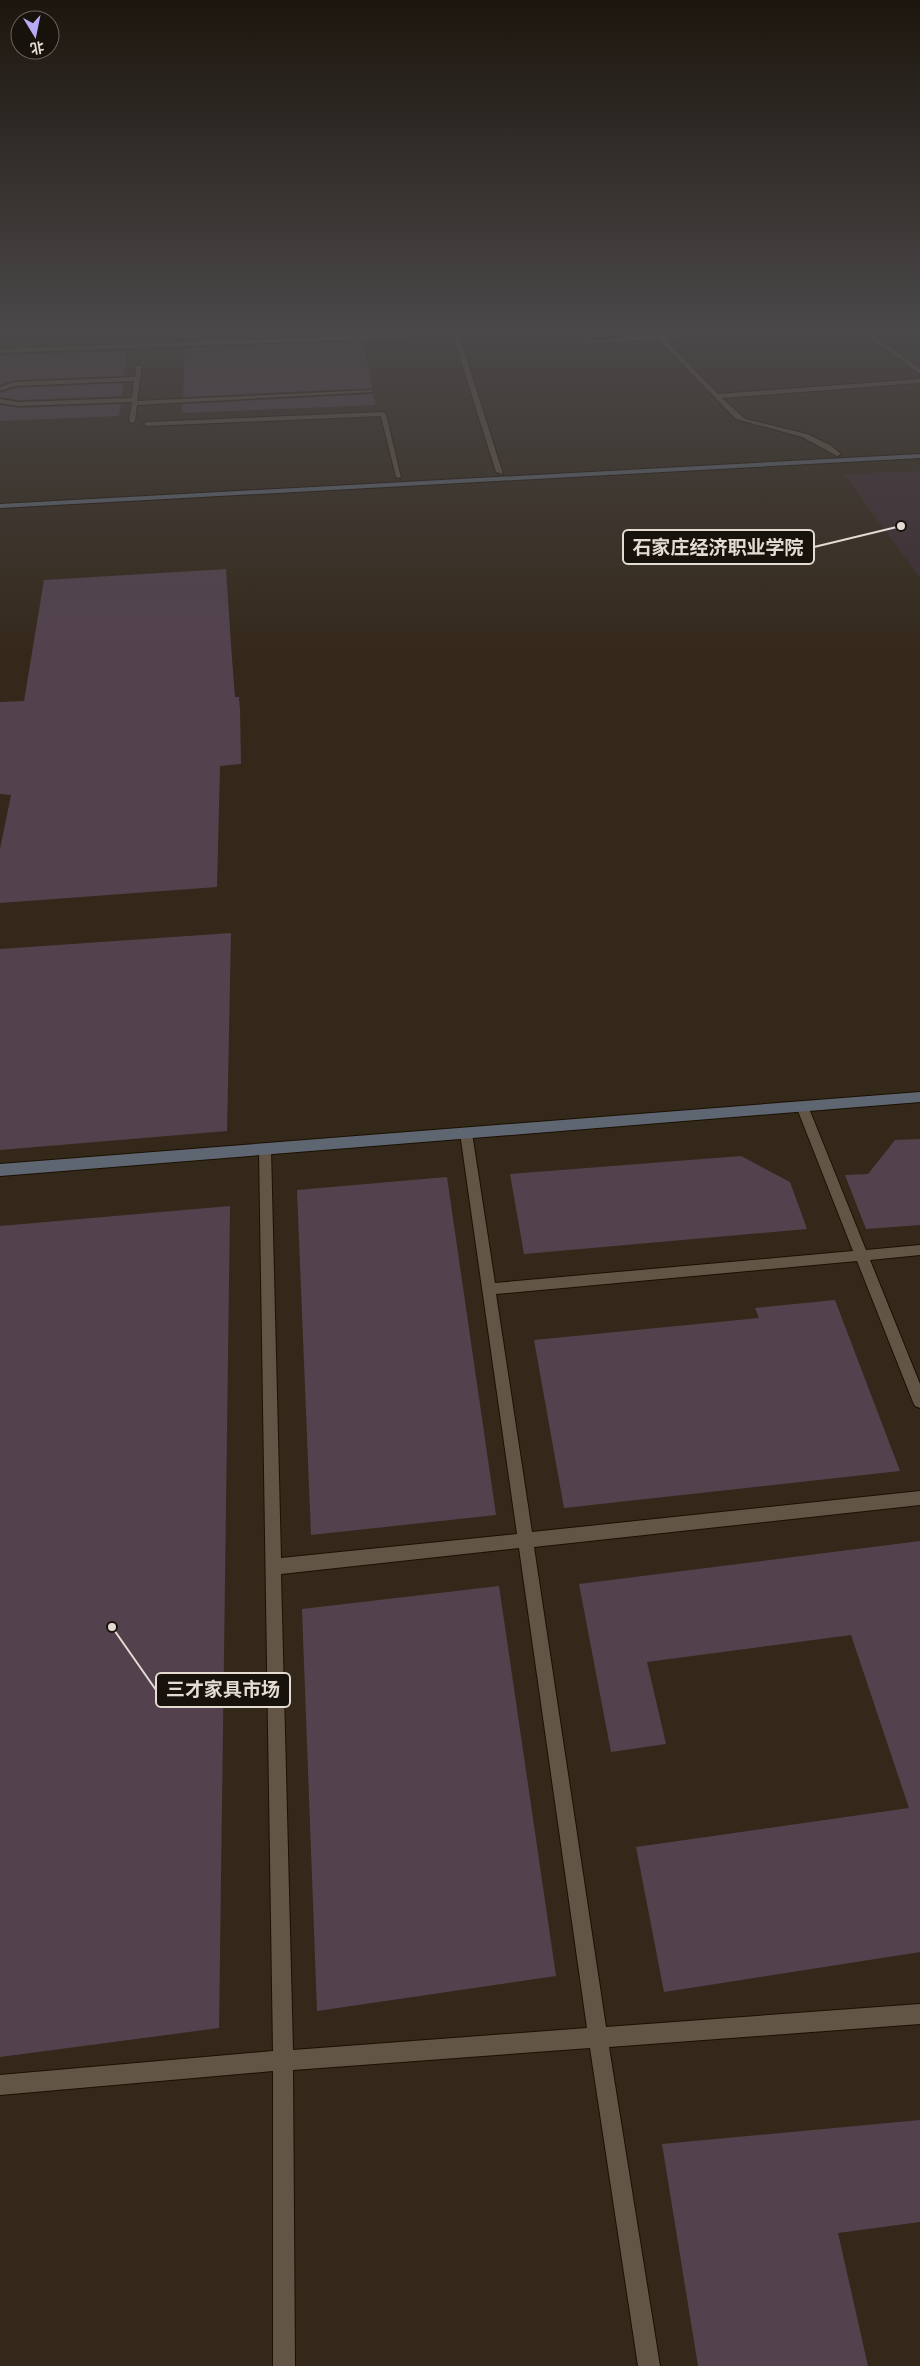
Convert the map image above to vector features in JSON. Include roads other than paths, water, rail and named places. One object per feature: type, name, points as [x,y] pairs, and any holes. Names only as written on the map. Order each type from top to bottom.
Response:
[{"type":"main road","points":[[0,499],[920,450]]},
{"type":"main road","points":[[0,506],[920,456]]},
{"type":"main road","points":[[0,1170],[920,1097]]},
{"type":"street","points":[[489,437],[500,472]]},
{"type":"street","points":[[808,437],[826,445],[836,454]]},
{"type":"lane","points":[[389,437],[399,478]]},
{"type":"lane","points":[[802,1106],[920,1402]]},
{"type":"lane","points":[[466,1133],[598,2037],[649,2366]]},
{"type":"lane","points":[[265,1149],[283,2061],[284,2366]]},
{"type":"lane","points":[[489,1289],[920,1250]]},
{"type":"lane","points":[[273,1567],[920,1498]]},
{"type":"lane","points":[[0,2085],[283,2061],[920,2014]]},
{"type":"place","name":"石家庄经济职业学院","points":[[901,526]]},
{"type":"place","name":"三才家具市场","points":[[112,1627]]}]
